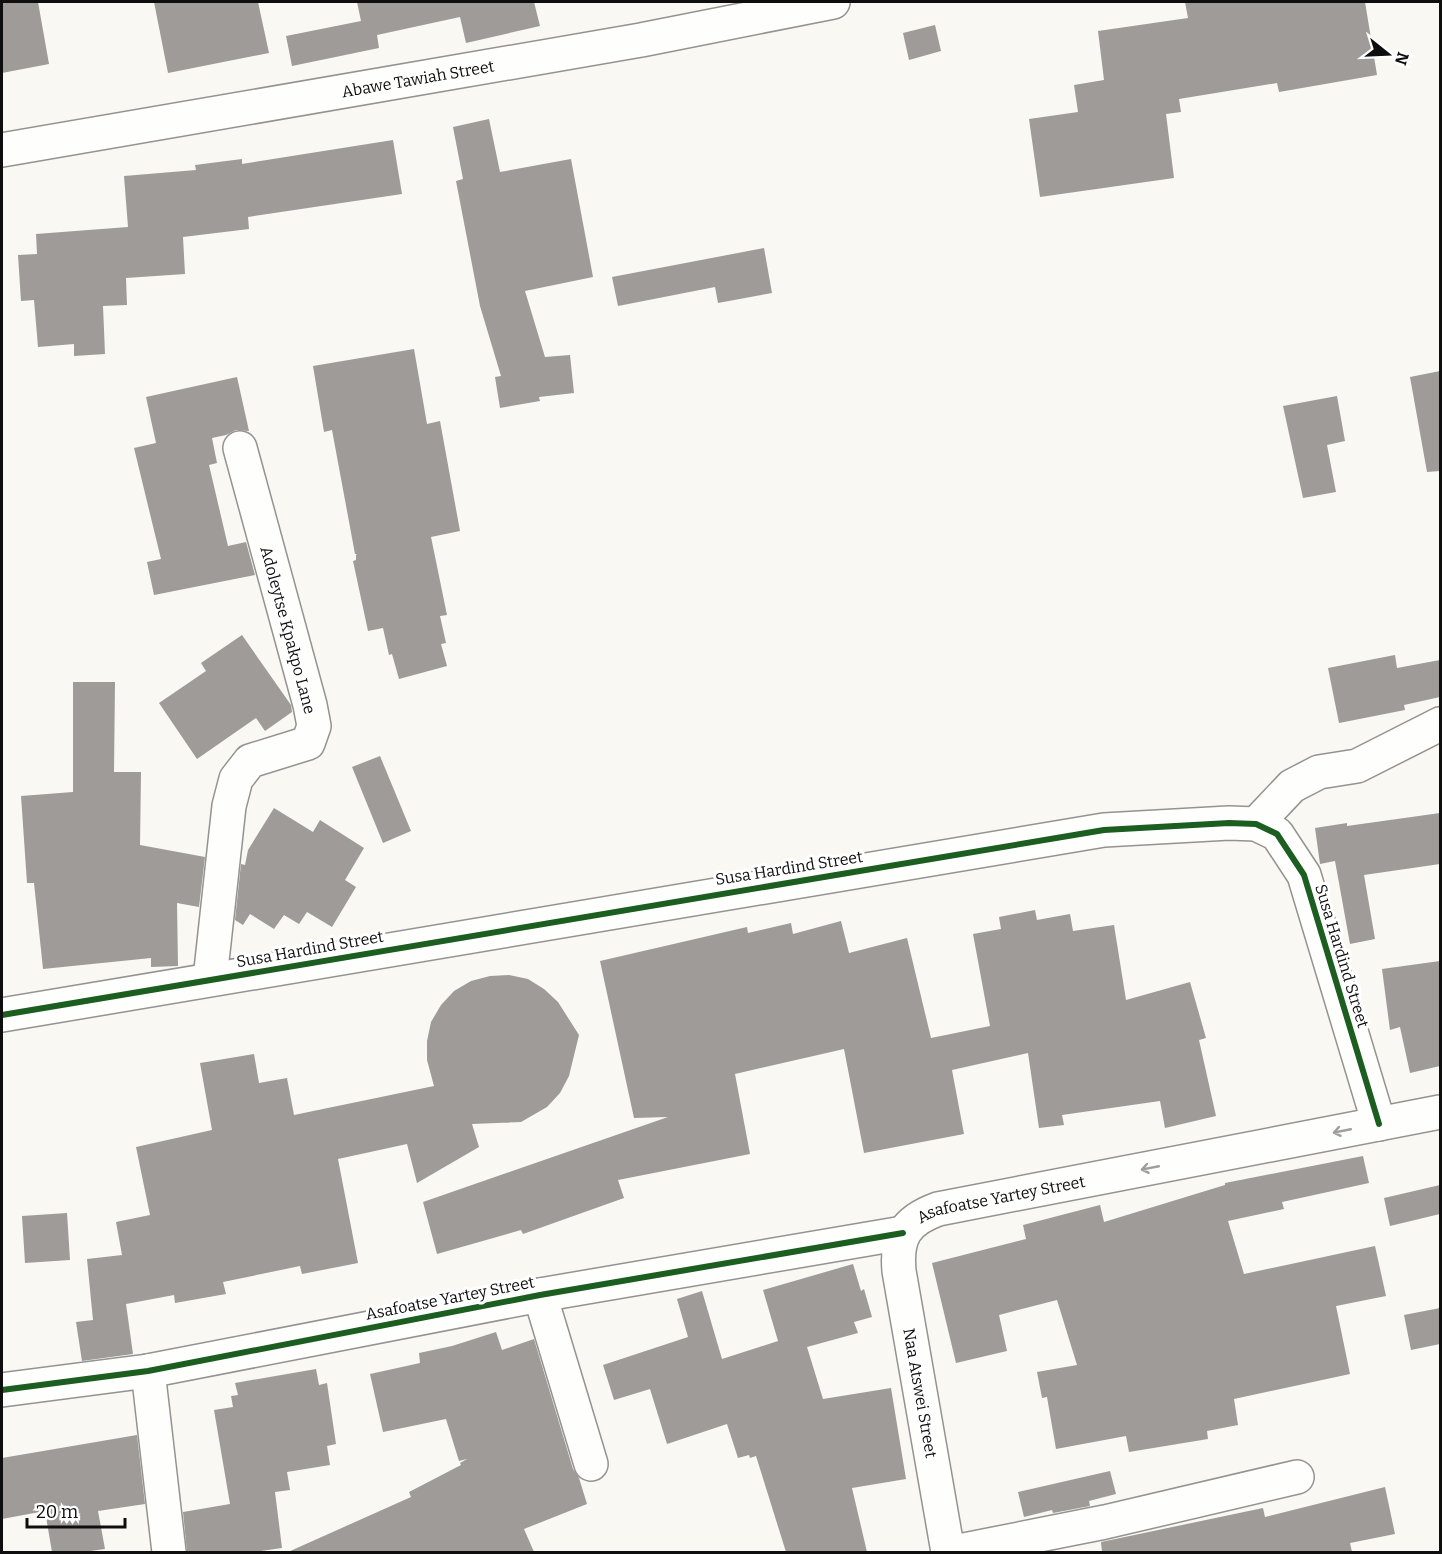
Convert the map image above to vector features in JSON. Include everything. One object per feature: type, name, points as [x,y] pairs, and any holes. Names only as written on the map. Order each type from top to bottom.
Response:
[{"type":"street","name":"Abawe Tawiah Street","points":[[2,150],[629,42],[833,2]]},
{"type":"street","name":"Adoleytse Kpakpo Lane","points":[[210,979],[229,806],[236,779],[250,761],[308,743],[314,726],[240,448]]},
{"type":"street","points":[[1256,824],[1292,786],[1319,772],[1357,766],[1440,724]]},
{"type":"street","name":"Susa Hardind Street","points":[[2,1015],[1104,830],[1229,823],[1256,824],[1277,834],[1304,875],[1379,1124]]},
{"type":"street","name":"Asafoatse Yartey Street","points":[[2,1390],[148,1371],[540,1294],[903,1233],[921,1215],[938,1209],[1440,1112]]},
{"type":"street","name":"Naa Atswei Street","points":[[903,1233],[897,1257],[948,1552]]},
{"type":"street","points":[[540,1294],[591,1464]]},
{"type":"street","points":[[148,1371],[169,1552]]},
{"type":"street","points":[[954,1552],[1105,1522],[1297,1477]]},
{"type":"building","points":[[2,2],[38,2],[49,64],[2,73]]},
{"type":"building","points":[[154,2],[258,2],[269,53],[168,73]]},
{"type":"building","points":[[357,2],[534,2],[540,26],[466,43],[460,17],[377,35],[379,48],[292,66],[286,36],[361,21]]},
{"type":"building","points":[[1185,2],[1365,2],[1377,75],[1279,92],[1277,83],[1179,99],[1181,112],[1166,114],[1174,178],[1040,197],[1029,119],[1078,112],[1074,85],[1104,80],[1098,31],[1188,18]]},
{"type":"building","points":[[935,25],[941,51],[909,60],[903,33]]},
{"type":"building","points":[[489,119],[500,172],[571,159],[593,277],[525,291],[545,357],[570,355],[574,393],[539,397],[540,401],[500,408],[495,377],[501,376],[480,306],[456,181],[463,179],[453,127]]},
{"type":"building","points":[[393,140],[402,194],[248,217],[249,229],[183,237],[185,274],[126,278],[127,305],[103,306],[105,354],[74,356],[74,344],[38,347],[34,300],[21,301],[18,255],[37,254],[36,234],[128,227],[124,176],[196,170],[195,165],[242,159],[242,164]]},
{"type":"building","points":[[764,248],[772,293],[718,303],[715,287],[618,306],[612,277]]},
{"type":"building","points":[[414,349],[427,424],[440,421],[460,531],[431,537],[447,615],[440,616],[446,643],[441,644],[447,666],[399,679],[392,654],[389,655],[383,628],[368,631],[353,561],[356,560],[357,554],[355,554],[332,430],[324,432],[313,366]]},
{"type":"building","points":[[1440,371],[1440,471],[1427,472],[1410,377]]},
{"type":"building","points":[[237,377],[249,431],[236,430],[212,438],[217,463],[209,465],[228,546],[246,542],[255,575],[154,595],[147,562],[161,559],[134,448],[156,443],[146,397]]},
{"type":"building","points":[[1337,396],[1345,441],[1327,445],[1336,492],[1303,498],[1283,406]]},
{"type":"building","points":[[242,635],[291,705],[292,712],[265,731],[256,718],[197,759],[159,703],[206,671],[201,663]]},
{"type":"building","points":[[1395,655],[1397,668],[1440,660],[1440,697],[1404,705],[1405,710],[1339,723],[1328,668]]},
{"type":"building","points":[[73,682],[115,682],[114,772],[141,772],[140,845],[205,857],[199,907],[177,903],[178,966],[151,967],[151,958],[43,969],[34,883],[27,883],[21,796],[73,792]]},
{"type":"building","points":[[380,756],[411,831],[383,843],[352,767]]},
{"type":"building","points":[[274,808],[313,832],[320,820],[364,848],[345,880],[356,887],[332,927],[307,912],[299,924],[284,915],[274,929],[250,914],[243,925],[235,920],[241,864],[245,865],[248,850]]},
{"type":"building","points":[[1440,813],[1440,864],[1364,875],[1375,939],[1350,944],[1335,861],[1320,864],[1315,828],[1347,823],[1347,826]]},
{"type":"building","points":[[1035,910],[1037,920],[1070,914],[1073,931],[1114,925],[1126,1000],[1190,982],[1206,1038],[1199,1040],[1216,1116],[1165,1128],[1160,1101],[1062,1115],[1064,1125],[1039,1128],[1028,1053],[952,1070],[964,1134],[864,1153],[844,1049],[735,1074],[750,1154],[618,1180],[624,1198],[523,1234],[521,1230],[437,1254],[423,1202],[668,1117],[634,1118],[600,961],[747,927],[748,933],[791,923],[793,934],[841,921],[849,953],[907,938],[931,1038],[990,1026],[973,934],[1001,929],[999,917]]},
{"type":"building","points":[[1440,961],[1440,1066],[1410,1073],[1400,1027],[1390,1030],[1382,969]]},
{"type":"building","points":[[509,975],[528,979],[544,989],[558,1002],[579,1035],[569,1076],[560,1093],[547,1107],[521,1122],[472,1124],[479,1147],[417,1183],[407,1144],[338,1159],[358,1263],[302,1274],[300,1266],[223,1282],[226,1294],[175,1303],[174,1295],[126,1304],[133,1354],[82,1361],[76,1322],[93,1320],[87,1259],[122,1255],[116,1222],[150,1215],[136,1147],[212,1130],[200,1063],[254,1054],[259,1083],[287,1078],[294,1115],[434,1086],[427,1060],[427,1041],[431,1022],[441,1005],[454,991],[471,981],[490,976]]},
{"type":"building","points":[[1363,1156],[1369,1183],[1282,1202],[1284,1209],[1228,1221],[1244,1274],[1375,1246],[1386,1296],[1336,1306],[1350,1374],[1234,1399],[1238,1425],[1207,1431],[1208,1439],[1129,1452],[1126,1436],[1056,1449],[1047,1397],[1042,1398],[1037,1372],[1077,1365],[1057,1300],[999,1315],[1007,1351],[956,1363],[932,1263],[1026,1239],[1023,1225],[1100,1205],[1104,1222],[1225,1185],[1225,1183]]},
{"type":"building","points":[[1440,1185],[1440,1214],[1390,1226],[1384,1198]]},
{"type":"building","points":[[67,1213],[70,1260],[25,1263],[22,1216]]},
{"type":"building","points":[[853,1264],[861,1291],[864,1289],[872,1317],[854,1322],[858,1333],[807,1347],[823,1399],[891,1388],[906,1479],[852,1488],[867,1552],[786,1552],[756,1456],[738,1458],[727,1424],[667,1444],[650,1389],[614,1400],[603,1365],[688,1337],[677,1299],[702,1291],[722,1359],[778,1341],[763,1290]]},
{"type":"building","points":[[1440,1308],[1440,1344],[1411,1350],[1404,1315]]},
{"type":"building","points":[[496,1332],[502,1350],[534,1339],[573,1469],[579,1478],[587,1504],[524,1529],[534,1552],[288,1552],[411,1497],[409,1492],[461,1465],[460,1463],[467,1459],[459,1461],[446,1419],[383,1432],[370,1374],[420,1363],[419,1353],[452,1346]]},
{"type":"building","points":[[316,1369],[319,1385],[327,1383],[336,1444],[327,1446],[330,1465],[287,1472],[290,1490],[275,1492],[282,1548],[254,1552],[187,1552],[183,1512],[230,1504],[214,1410],[233,1407],[231,1396],[238,1395],[235,1383]]},
{"type":"building","points":[[137,1435],[145,1504],[98,1511],[105,1549],[52,1552],[45,1511],[2,1519],[2,1458]]},
{"type":"building","points":[[1110,1471],[1116,1494],[1089,1501],[1090,1506],[1053,1513],[1052,1510],[1024,1517],[1018,1492]]},
{"type":"building","points":[[1385,1487],[1395,1534],[1350,1543],[1352,1552],[1102,1552],[1101,1542],[1263,1508],[1265,1517]]},
{"type":"cycle path","points":[[2,1015],[1104,830],[1229,823],[1256,824],[1277,834],[1304,875],[1379,1124]]},
{"type":"cycle path","points":[[2,1390],[148,1371],[540,1295],[903,1233]]}]
